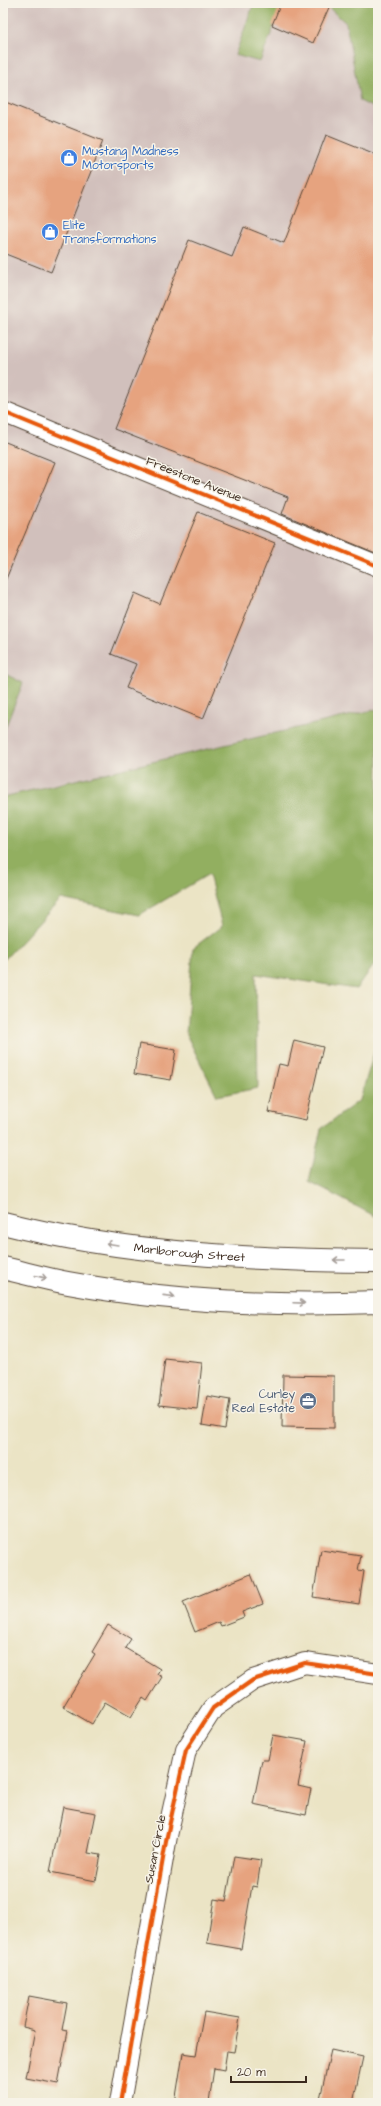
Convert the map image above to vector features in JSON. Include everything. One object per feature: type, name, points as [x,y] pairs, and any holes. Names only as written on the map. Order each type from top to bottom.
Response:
[{"type":"highway","name":"Marlborough Street","points":[[3,1223],[78,1238],[192,1255],[292,1260],[378,1261]]},
{"type":"highway","points":[[3,1268],[68,1283],[187,1298],[321,1304],[378,1302]]},
{"type":"street","name":"Freestone Avenue","points":[[3,412],[378,566]]},
{"type":"street","name":"Susan Circle","points":[[120,2103],[167,1836],[186,1750],[214,1708],[253,1680],[305,1663],[378,1674]]},
{"type":"shaded area","points":[[3,3],[254,3],[235,54],[283,3],[329,7],[346,23],[360,101],[378,110],[378,709],[3,797],[3,733],[23,683],[3,673]]},
{"type":"green space","points":[[254,3],[283,3],[260,62],[235,55]]},
{"type":"green space","points":[[330,3],[378,3],[378,110],[360,101],[346,23],[328,7]]},
{"type":"green space","points":[[3,673],[23,683],[3,733]]},
{"type":"green space","points":[[378,709],[378,960],[356,989],[256,974],[258,1088],[217,1096],[186,1034],[193,948],[222,926],[209,874],[139,915],[61,899],[3,961],[3,797]]},
{"type":"green space","points":[[378,1039],[377,1217],[309,1182],[321,1129],[360,1100]]},
{"type":"building","points":[[281,3],[331,3],[313,43],[272,25]]},
{"type":"building","points":[[3,101],[103,141],[51,272],[3,253]]},
{"type":"building","points":[[326,135],[378,156],[378,554],[282,514],[288,497],[114,429],[189,240],[232,257],[244,227],[284,243]]},
{"type":"building","points":[[3,441],[55,462],[3,586]]},
{"type":"building","points":[[198,512],[275,543],[203,719],[126,688],[136,664],[111,654],[135,593],[160,604]]},
{"type":"building","points":[[294,1040],[323,1047],[306,1120],[268,1112],[279,1064],[288,1066]]},
{"type":"building","points":[[139,1044],[176,1050],[171,1080],[134,1074]]},
{"type":"building","points":[[165,1359],[202,1363],[197,1409],[159,1405]]},
{"type":"building","name":"Curley Real Estate","points":[[283,1375],[334,1376],[334,1428],[282,1427]]},
{"type":"building","points":[[207,1396],[230,1400],[225,1429],[202,1425]]},
{"type":"building","points":[[321,1550],[361,1556],[358,1570],[364,1571],[359,1604],[313,1597]]},
{"type":"building","points":[[251,1574],[263,1604],[242,1612],[244,1617],[221,1626],[219,1622],[195,1632],[183,1602]]},
{"type":"building","points":[[108,1625],[131,1639],[125,1648],[160,1669],[157,1674],[162,1677],[147,1701],[143,1698],[131,1717],[105,1702],[92,1724],[63,1707],[95,1654],[92,1652]]},
{"type":"building","points":[[273,1735],[307,1741],[298,1786],[311,1789],[306,1815],[253,1804],[262,1760],[268,1760]]},
{"type":"building","points":[[63,1807],[96,1813],[88,1853],[101,1855],[96,1881],[50,1872]]},
{"type":"building","points":[[234,1856],[261,1860],[257,1887],[252,1886],[241,1949],[207,1943],[214,1899],[226,1901]]},
{"type":"building","points":[[29,1996],[67,2003],[62,2030],[68,2031],[58,2084],[26,2078],[35,2030],[23,2027]]},
{"type":"building","points":[[204,2012],[240,2018],[234,2052],[227,2051],[224,2070],[214,2068],[209,2103],[175,2103],[183,2053],[196,2055]]},
{"type":"building","points":[[331,2050],[363,2057],[353,2103],[319,2103]]},
{"type":"cycle path","points":[[3,412],[378,566]]},
{"type":"cycle path","points":[[120,2103],[167,1836],[186,1750],[213,1708],[253,1680],[305,1663],[378,1674]]},
{"type":"place","name":"Mustang Madness Motorsports","points":[[69,158]]},
{"type":"place","name":"Elite Transformations","points":[[50,232]]},
{"type":"place","name":"Curley Real Estate","points":[[308,1401]]}]
